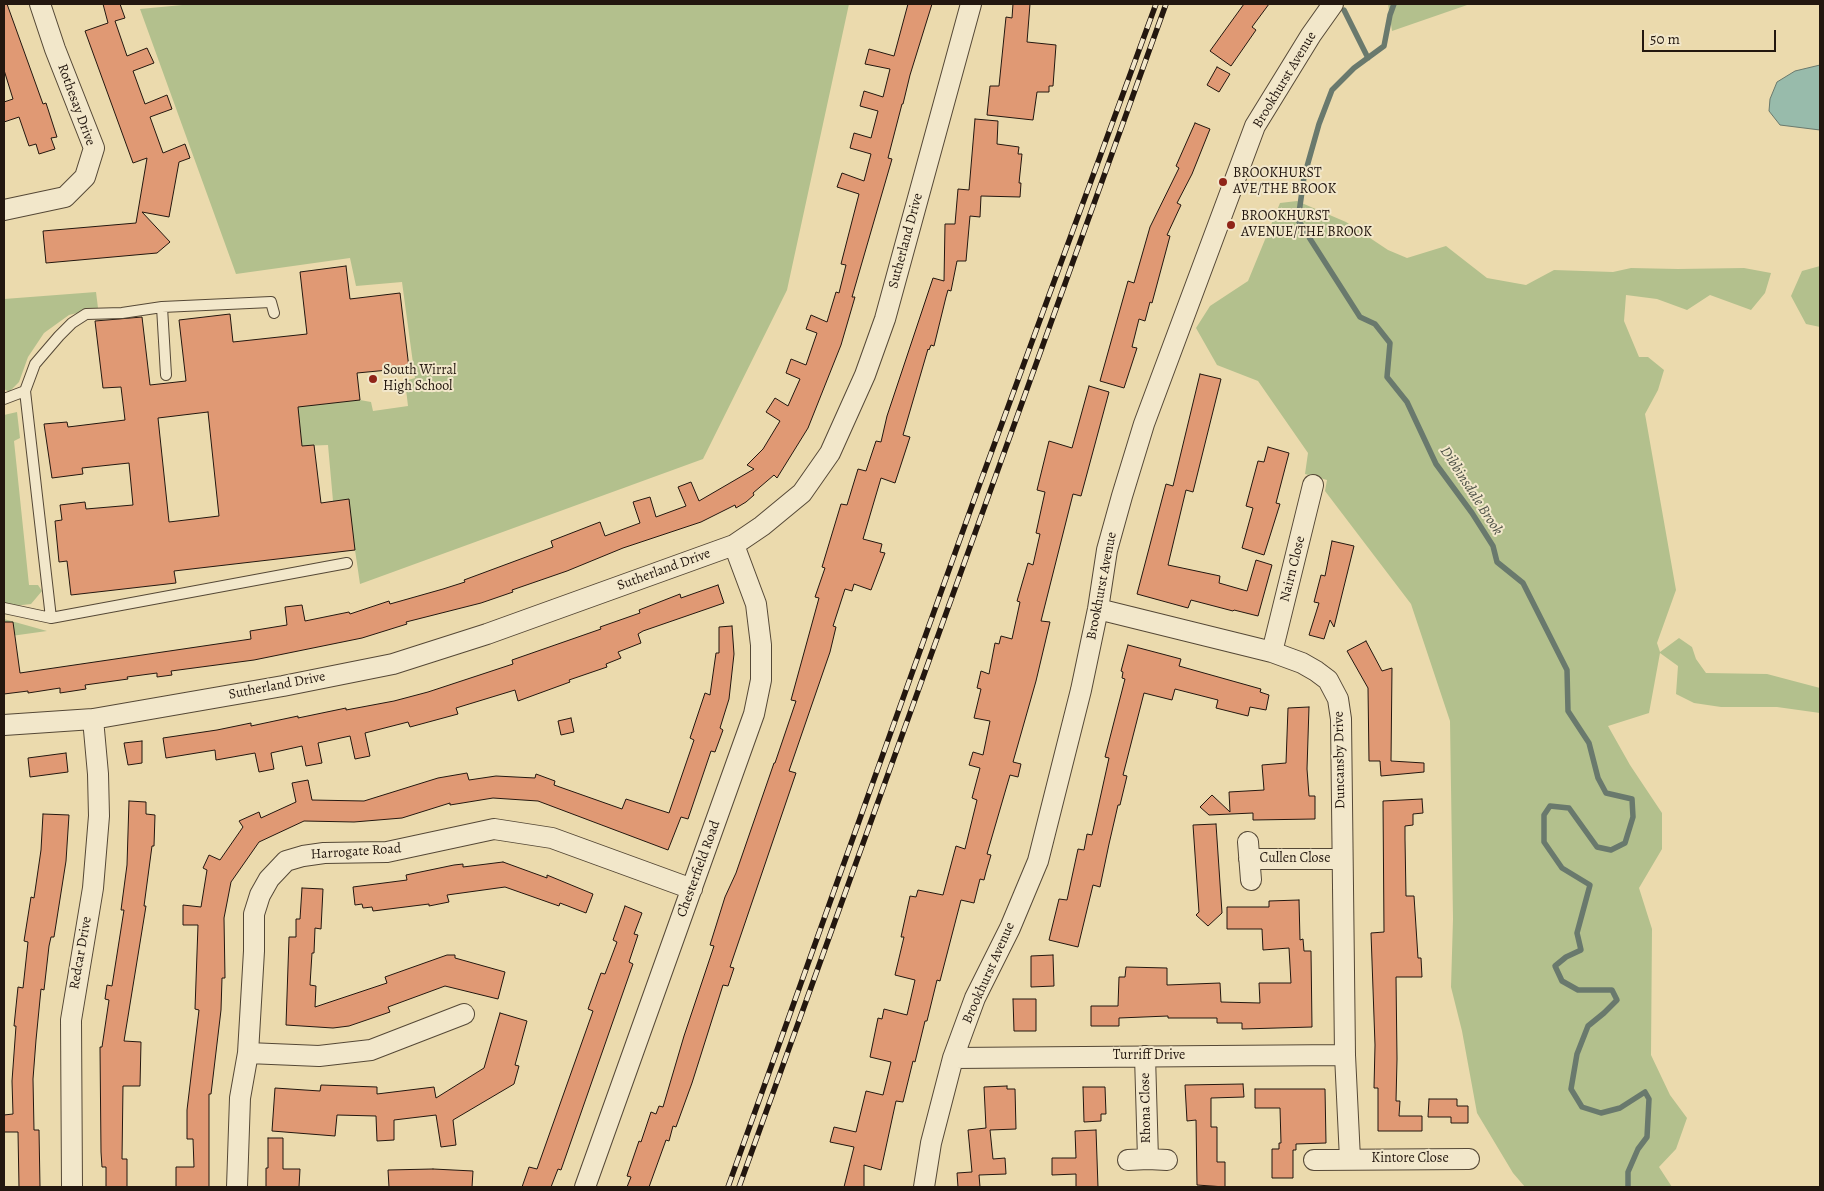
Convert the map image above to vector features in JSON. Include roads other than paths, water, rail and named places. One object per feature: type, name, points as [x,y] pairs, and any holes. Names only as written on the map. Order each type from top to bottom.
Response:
[{"type":"street","name":"Rothesay Drive","points":[[4,210],[65,197],[85,177],[94,148],[40,4]]},
{"type":"street","name":"Sutherland Drive","points":[[4,726],[93,719],[282,686],[392,664],[487,634],[734,545],[762,526],[802,493],[830,453],[866,375],[884,319],[971,4]]},
{"type":"street","name":"Brookhurst Avenue","points":[[924,1187],[930,1143],[954,1058],[975,998],[1010,928],[1038,860],[1074,719],[1098,609],[1108,550],[1144,424],[1255,126],[1333,4]]},
{"type":"street","name":"Nairn Close","points":[[1272,652],[1313,485]]},
{"type":"street","name":"Chesterfield Road","points":[[585,1187],[754,714],[761,680],[761,645],[756,604],[734,545]]},
{"type":"street","name":"Duncansby Drive","points":[[1098,609],[1272,652],[1302,664],[1328,680],[1338,699],[1340,719],[1345,1055]]},
{"type":"street","name":"Redcar Drive","points":[[72,1187],[71,1020],[92,888],[99,816],[98,774],[93,719]]},
{"type":"street","name":"Harrogate Road","points":[[237,1187],[240,1098],[248,1053],[254,951],[254,914],[260,895],[269,879],[286,861],[303,856],[324,854],[387,852],[494,829],[552,838],[692,889]]},
{"type":"street","name":"Cullen Close","points":[[1251,880],[1249,850],[1341,859]]},
{"type":"street","points":[[248,1053],[320,1056],[371,1050],[464,1014]]},
{"type":"street","name":"Turriff Drive","points":[[954,1058],[1345,1055]]},
{"type":"street","points":[[1345,1055],[1350,1158]]},
{"type":"street","name":"Rhona Close","points":[[1145,1056],[1148,1160]]},
{"type":"street","name":"Kintore Close","points":[[1314,1160],[1350,1158],[1470,1158]]},
{"type":"lane","points":[[51,618],[25,392],[35,364],[72,323],[86,314],[122,313],[162,307],[271,302],[274,313]]},
{"type":"lane","points":[[162,307],[166,375]]},
{"type":"lane","points":[[4,399],[25,392]]},
{"type":"lane","points":[[4,608],[51,618],[347,563]]},
{"type":"waterway","name":"Dibbinsdale Brook","points":[[1394,4],[1384,46],[1354,68],[1332,90],[1319,124],[1304,177],[1298,220],[1360,317],[1375,324],[1390,343],[1387,377],[1407,402],[1436,464],[1472,513],[1493,546],[1497,562],[1523,583],[1567,670],[1568,711],[1589,743],[1598,778],[1606,793],[1632,799],[1633,817],[1625,843],[1611,850],[1597,847],[1569,808],[1550,806],[1544,815],[1544,842],[1562,868],[1590,885],[1577,933],[1581,950],[1566,957],[1555,966],[1562,981],[1578,990],[1612,990],[1617,1000],[1588,1026],[1577,1054],[1571,1089],[1582,1107],[1601,1113],[1620,1108],[1645,1092],[1649,1099],[1647,1137],[1638,1149],[1628,1172],[1628,1187]]},
{"type":"waterway","name":"Dibbinsdale Brook","points":[[1344,10],[1368,58]]},
{"type":"railway","points":[[728,1187],[979,486],[1156,4]]},
{"type":"railway","points":[[739,1187],[1166,4]]},
{"type":"place","name":"BROOKHURST AVE/THE BROOK","points":[[1223,182]]},
{"type":"place","name":"BROOKHURST AVENUE/THE BROOK","points":[[1231,225]]},
{"type":"place","name":"South Wirral High School","points":[[373,379]]}]
